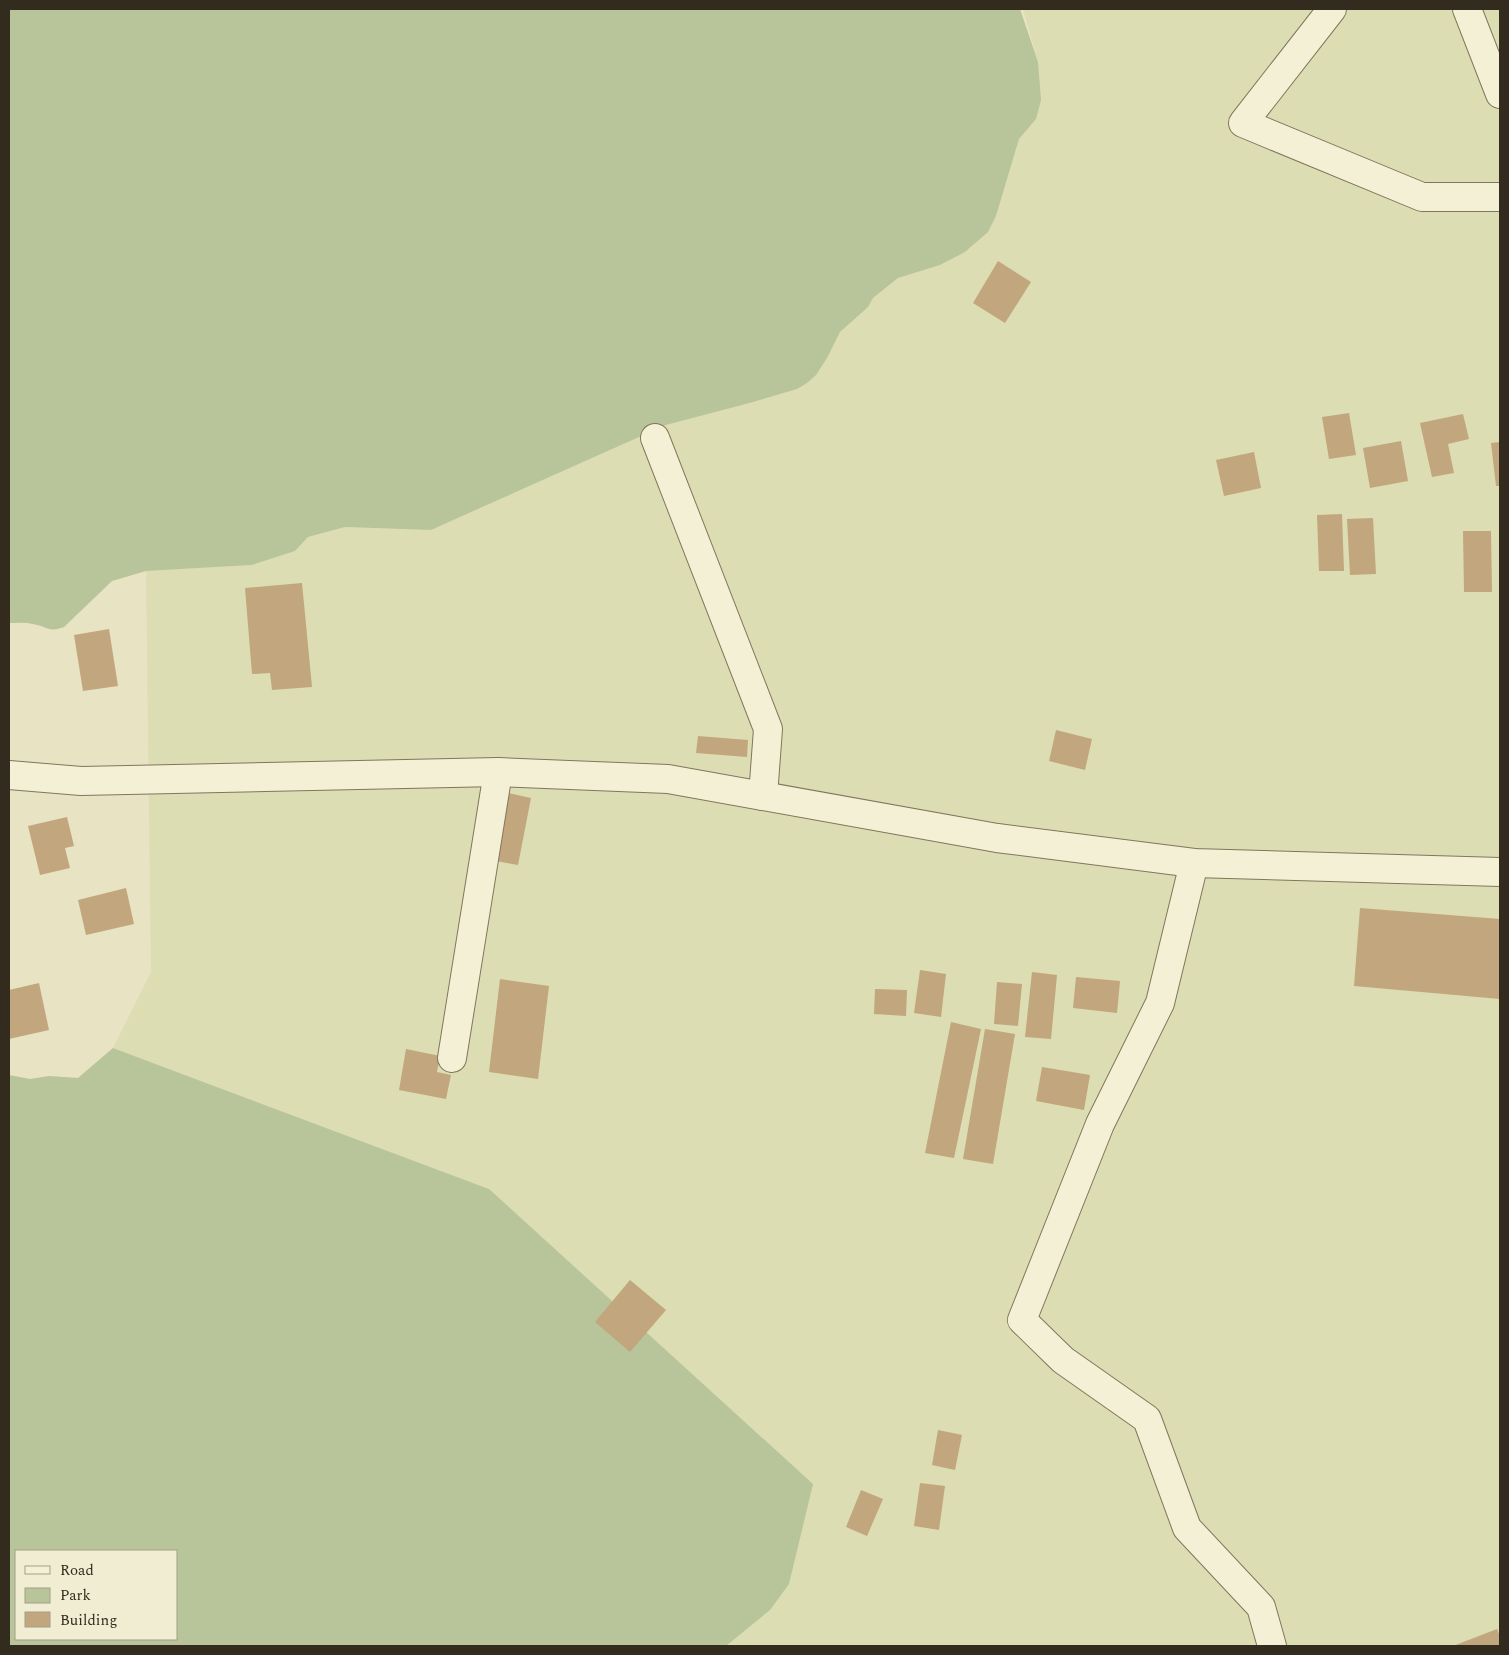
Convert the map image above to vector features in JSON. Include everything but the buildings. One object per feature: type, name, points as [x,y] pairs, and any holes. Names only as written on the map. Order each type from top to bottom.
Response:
[{"type":"street","points":[[1332,9],[1243,123],[1422,197],[1500,197]]},
{"type":"street","points":[[1467,9],[1500,94]]},
{"type":"street","points":[[655,438],[768,729],[763,796]]},
{"type":"street","points":[[452,1058],[498,772]]},
{"type":"street","points":[[9,775],[81,781],[498,772],[668,779],[997,838],[1194,863],[1500,872]]},
{"type":"street","points":[[1194,863],[1160,1003],[1100,1124],[1022,1320],[1062,1360],[1147,1419],[1187,1528],[1262,1607],[1272,1646]]},
{"type":"green space","points":[[9,9],[1020,9],[1038,62],[1041,100],[1036,119],[1019,139],[996,216],[988,232],[965,252],[940,265],[898,278],[873,298],[868,307],[840,332],[816,375],[797,389],[666,425],[431,530],[345,527],[308,537],[295,551],[252,565],[146,571],[112,581],[64,627],[51,629],[30,623],[9,623]]},
{"type":"green space","points":[[1023,9],[1500,9],[1500,1646],[726,1646],[770,1610],[489,1189],[113,1048],[151,972],[146,571],[252,565],[295,551],[308,537],[345,527],[431,530],[666,425],[797,389],[827,358],[840,332],[867,307],[873,298],[898,278],[940,265],[965,252],[988,232],[996,216],[1019,139],[1036,119],[1038,62]]},
{"type":"green space","points":[[113,1048],[489,1189],[813,1484],[789,1584],[770,1610],[726,1646],[9,1646],[9,1075],[30,1079],[49,1076],[78,1078]]}]
